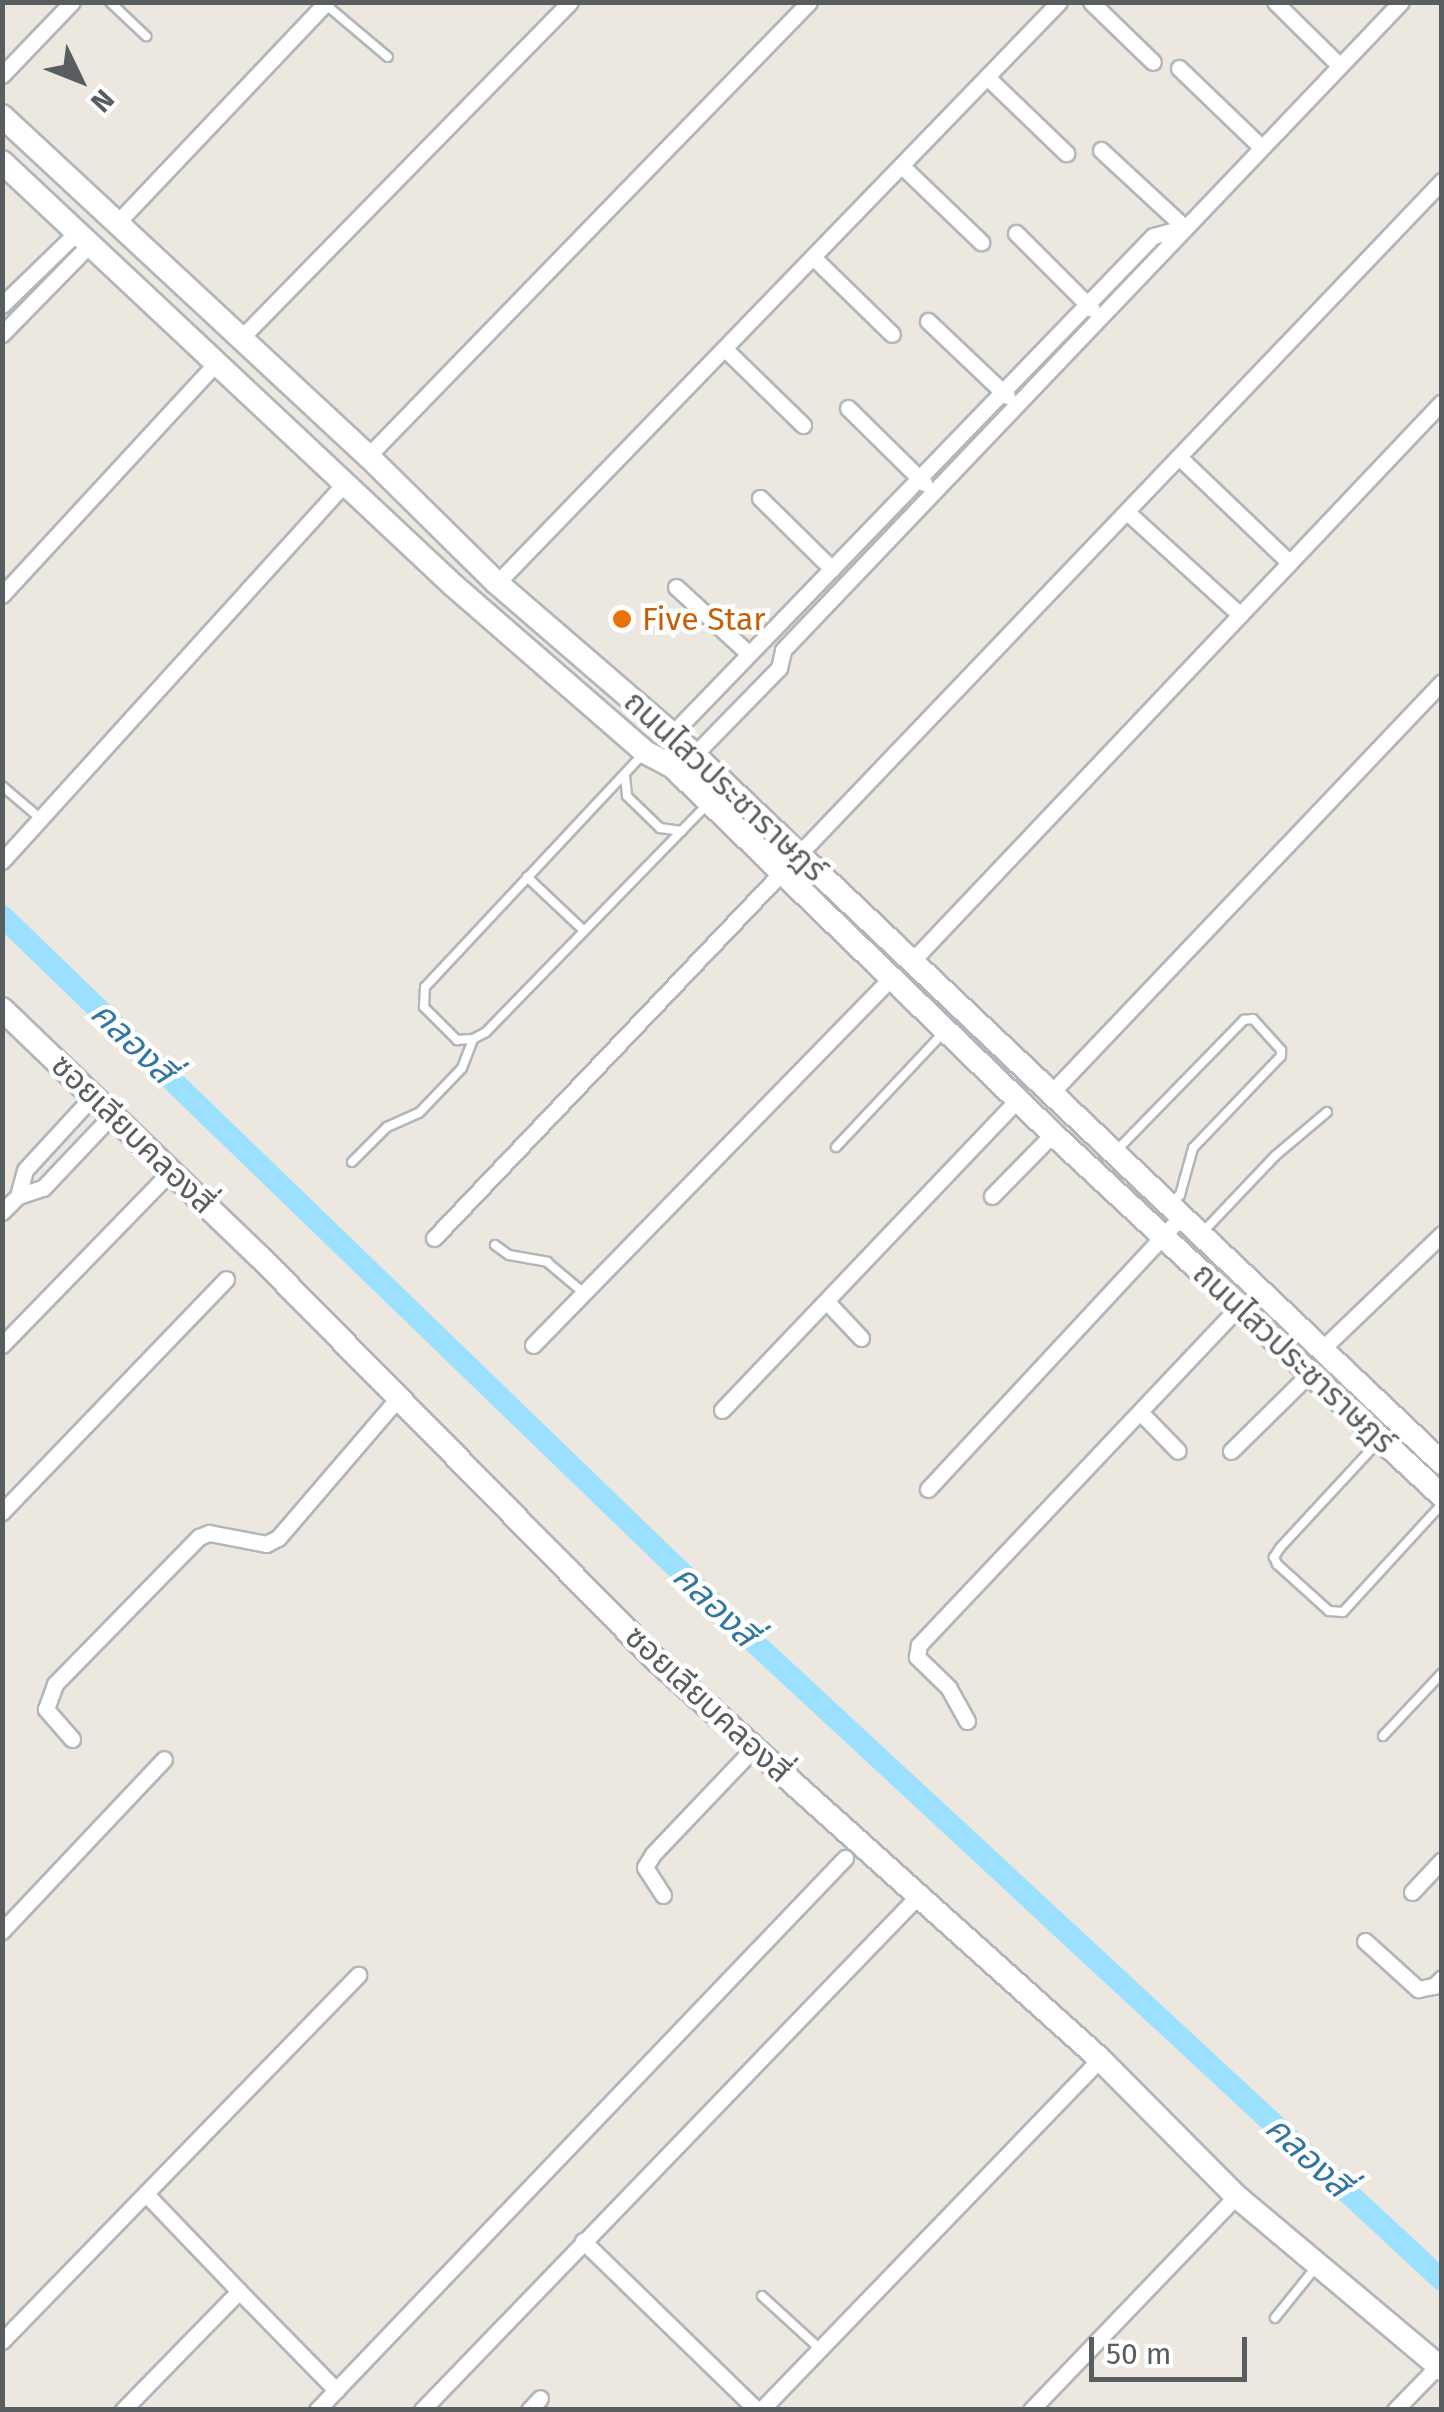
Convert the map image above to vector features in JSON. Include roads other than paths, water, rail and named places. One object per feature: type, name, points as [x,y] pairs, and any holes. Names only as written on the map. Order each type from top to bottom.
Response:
[{"type":"main road","name":"ถนนไสวประชาราษฎร์","points":[[2,116],[368,456],[496,583],[694,755],[892,977],[1053,1134],[1442,1496]]},
{"type":"main road","name":"ถนนไสวประชาราษฎร์","points":[[2,162],[345,483],[645,752],[673,767],[710,802],[792,862],[912,961],[1442,1464]]},
{"type":"main road","name":"ซอยเลียบคลองสี่","points":[[2,1009],[399,1397],[654,1658],[1100,2059],[1236,2196],[1440,2368]]},
{"type":"street","points":[[2,74],[72,2]]},
{"type":"street","points":[[241,338],[570,2]]},
{"type":"street","points":[[368,456],[809,2]]},
{"type":"street","points":[[496,583],[1059,2]]},
{"type":"street","points":[[1092,2],[1153,62]]},
{"type":"street","points":[[1275,2],[1340,66]]},
{"type":"street","points":[[694,755],[779,668],[783,650],[1168,250],[1182,227],[1401,2]]},
{"type":"street","points":[[116,224],[326,4]]},
{"type":"street","points":[[1180,68],[1261,147]]},
{"type":"street","points":[[987,77],[1066,153]]},
{"type":"street","points":[[1101,150],[1182,227]]},
{"type":"street","points":[[902,166],[980,242]]},
{"type":"street","points":[[434,1238],[1442,181]]},
{"type":"street","points":[[672,734],[1153,236],[1182,227]]},
{"type":"street","points":[[1016,233],[1102,319]]},
{"type":"street","points":[[2,305],[84,238]]},
{"type":"street","points":[[2,334],[84,238]]},
{"type":"street","points":[[814,258],[892,334]]},
{"type":"street","points":[[928,321],[1017,406]]},
{"type":"street","points":[[725,349],[804,425]]},
{"type":"street","points":[[2,595],[216,363]]},
{"type":"street","points":[[912,961],[1442,402]]},
{"type":"street","points":[[848,408],[934,492]]},
{"type":"street","points":[[1179,458],[1290,563]]},
{"type":"street","points":[[3,860],[345,483]]},
{"type":"street","points":[[760,498],[832,569]]},
{"type":"street","points":[[1127,512],[1240,615]]},
{"type":"street","points":[[676,587],[749,654]]},
{"type":"street","points":[[767,636],[783,650]]},
{"type":"street","points":[[1051,1093],[1442,682]]},
{"type":"street","points":[[533,1346],[892,977]]},
{"type":"street","points":[[18,1196],[24,1170],[94,1096]]},
{"type":"street","points":[[722,1410],[828,1303],[1018,1099]]},
{"type":"street","points":[[2,1212],[18,1196],[44,1188],[112,1115]]},
{"type":"street","points":[[992,1196],[1053,1134]]},
{"type":"street","points":[[2,1345],[170,1170]]},
{"type":"street","points":[[928,1488],[1163,1236],[1174,1210]]},
{"type":"street","points":[[1321,1350],[1442,1234]]},
{"type":"street","points":[[2,1512],[226,1280]]},
{"type":"street","points":[[828,1303],[862,1338]]},
{"type":"street","points":[[967,1721],[949,1688],[917,1657],[920,1645],[1239,1307]]},
{"type":"street","points":[[1231,1451],[1310,1373]]},
{"type":"street","points":[[72,1739],[46,1709],[55,1684],[199,1537],[209,1533],[266,1544],[278,1538],[399,1397]]},
{"type":"street","points":[[1140,1412],[1178,1451]]},
{"type":"street","points":[[663,1895],[645,1867],[653,1854],[754,1748]]},
{"type":"street","points":[[6,1921],[164,1759]]},
{"type":"street","points":[[317,2410],[845,1858]]},
{"type":"street","points":[[1412,1892],[1442,1860]]},
{"type":"street","points":[[422,2410],[919,1895]]},
{"type":"street","points":[[1364,1942],[1418,1989],[1434,1986],[1442,1978]]},
{"type":"street","points":[[2,2340],[358,1975]]},
{"type":"street","points":[[583,2241],[759,2410],[1100,2059]]},
{"type":"street","points":[[146,2194],[336,2390]]},
{"type":"street","points":[[1031,2410],[1236,2196]]},
{"type":"street","points":[[124,2410],[239,2292]]},
{"type":"street","points":[[1395,2410],[1440,2368]]},
{"type":"lane","points":[[110,2],[146,36]]},
{"type":"lane","points":[[326,4],[388,57]]},
{"type":"lane","points":[[645,752],[422,994],[424,1008],[457,1040],[473,1040],[486,1032],[710,802]]},
{"type":"lane","points":[[626,772],[627,796],[660,828],[682,831]]},
{"type":"lane","points":[[2,786],[41,819]]},
{"type":"lane","points":[[528,877],[582,930]]},
{"type":"lane","points":[[1114,1153],[1244,1020],[1253,1019],[1282,1050],[1280,1056],[1193,1148],[1174,1210]]},
{"type":"lane","points":[[836,1147],[947,1028]]},
{"type":"lane","points":[[352,1162],[388,1127],[419,1114],[462,1068],[473,1040]]},
{"type":"lane","points":[[1200,1235],[1275,1156],[1327,1112]]},
{"type":"lane","points":[[496,1246],[509,1255],[546,1262],[584,1293]]},
{"type":"lane","points":[[1381,1439],[1280,1548],[1274,1556],[1277,1564],[1329,1611],[1343,1612],[1442,1504]]},
{"type":"lane","points":[[1383,1736],[1442,1673]]},
{"type":"lane","points":[[1275,2318],[1316,2267]]},
{"type":"lane","points":[[762,2296],[820,2349]]},
{"type":"waterway","name":"คลองสี่","points":[[2,916],[744,1633],[1442,2280]]},
{"type":"place","name":"Five Star","points":[[622,619]]}]
